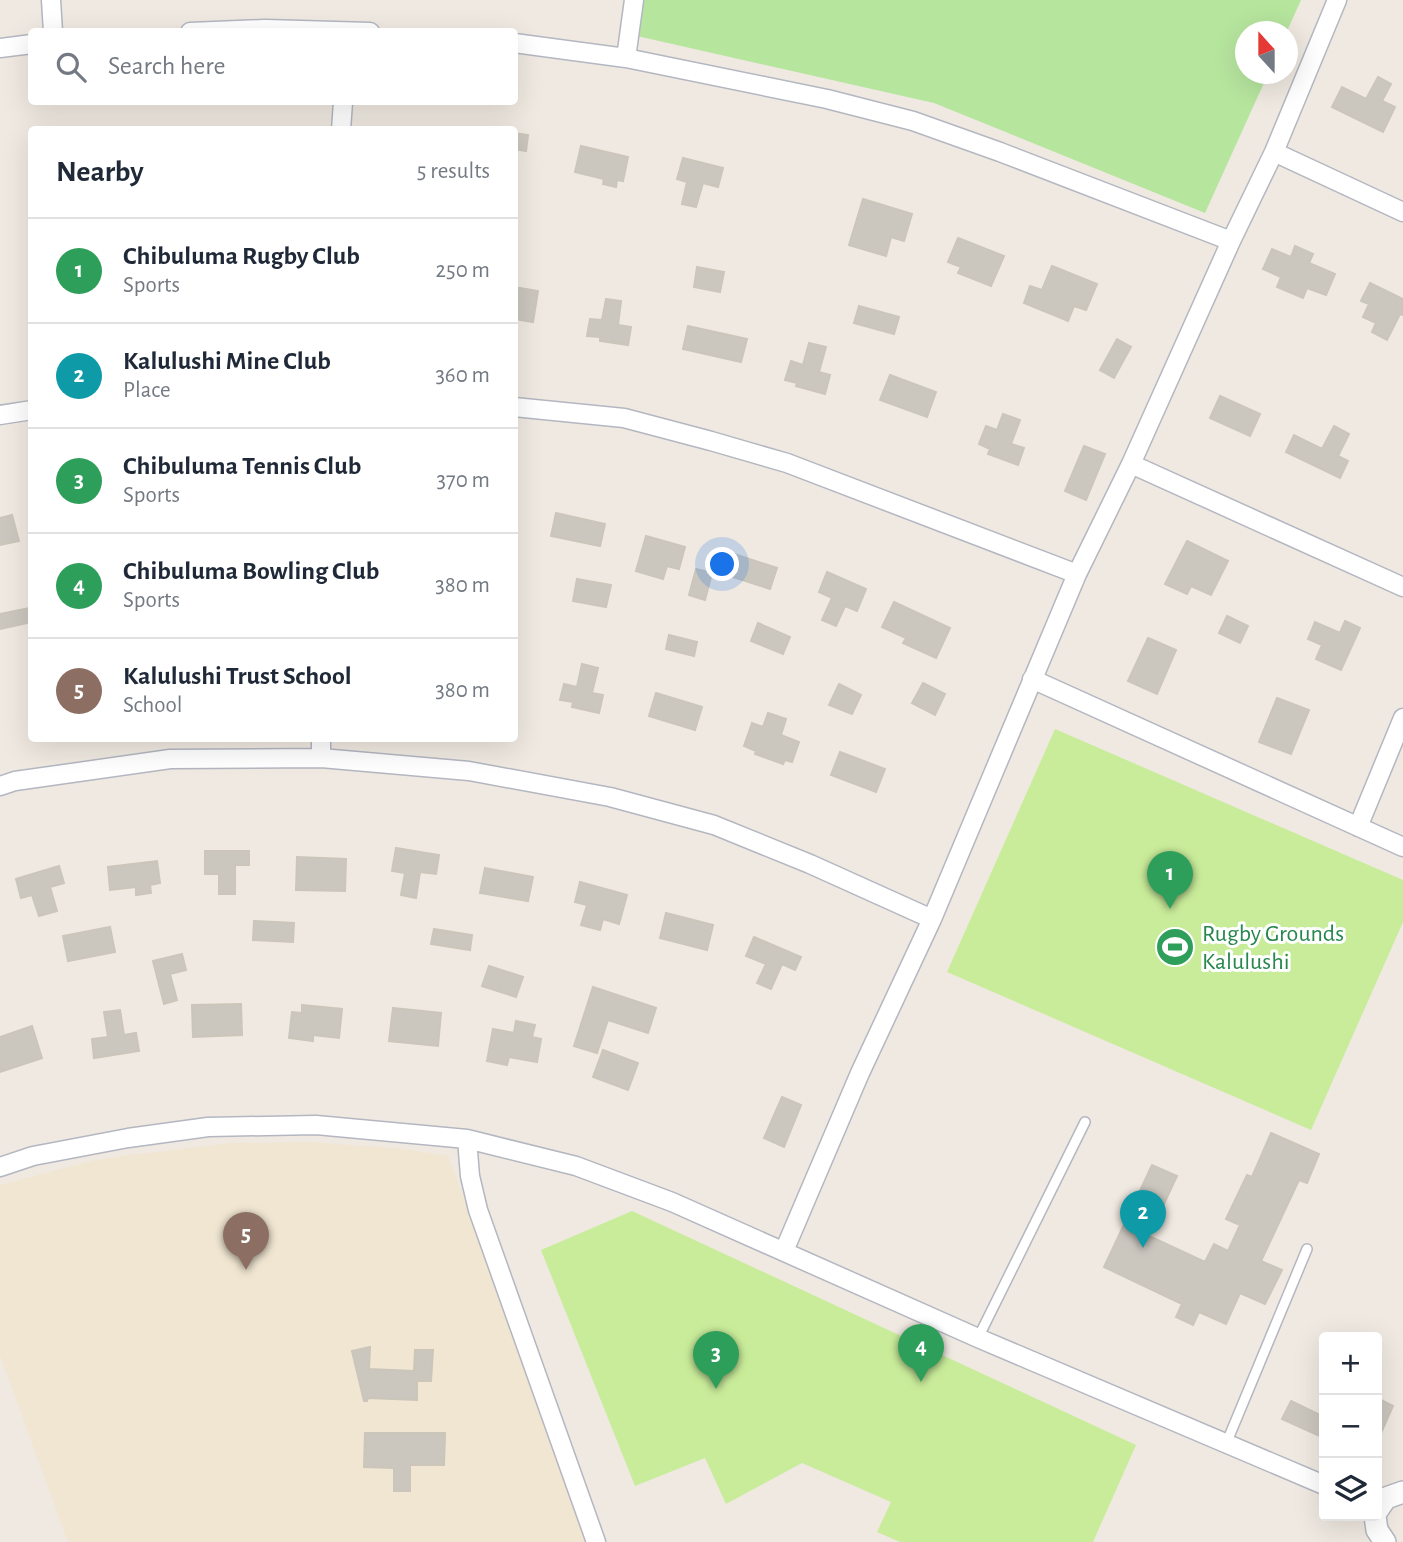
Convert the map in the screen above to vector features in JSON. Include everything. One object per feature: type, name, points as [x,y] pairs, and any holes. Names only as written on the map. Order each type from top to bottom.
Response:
[{"type":"street","points":[[51,0],[53,28]]},
{"type":"street","points":[[626,58],[634,0]]},
{"type":"street","points":[[784,1251],[860,1073],[932,919],[1077,574],[1131,464],[1274,152],[1337,0]]},
{"type":"street","points":[[0,48],[28,44]]},
{"type":"street","points":[[518,44],[626,58],[827,99],[912,121],[1000,152],[1231,242]]},
{"type":"street","points":[[341,126],[343,105]]},
{"type":"street","points":[[1274,152],[1403,212]]},
{"type":"street","points":[[518,407],[624,418],[711,440],[787,463],[1077,574]]},
{"type":"street","points":[[0,415],[28,411]]},
{"type":"street","points":[[1131,464],[1403,587]]},
{"type":"street","points":[[1032,678],[1403,847]]},
{"type":"street","points":[[1358,827],[1403,718]]},
{"type":"street","points":[[321,742],[321,758]]},
{"type":"street","points":[[0,786],[15,781],[170,760],[321,758],[469,771],[610,797],[701,821],[798,859],[932,919]]},
{"type":"street","points":[[0,1167],[60,1150],[208,1127],[316,1125],[467,1139],[576,1166],[672,1202],[978,1338],[1319,1484]]},
{"type":"street","points":[[467,1139],[470,1176],[478,1210],[596,1542]]},
{"type":"street","points":[[1382,1510],[1391,1495],[1403,1492]]},
{"type":"lane","points":[[978,1338],[1085,1122]]},
{"type":"lane","points":[[1226,1444],[1307,1249]]},
{"type":"shaded area","points":[[310,1142],[405,1149],[448,1156],[596,1542],[68,1542],[0,1355],[0,1185],[91,1161],[123,1156],[231,1143]]},
{"type":"green space","points":[[642,0],[1301,0],[1292,21],[1235,21],[1235,84],[1263,84],[1205,213],[934,103],[637,36]]},
{"type":"green space","name":"Rugby Grounds Kalulushi","points":[[1055,729],[1403,880],[1403,922],[1311,1130],[947,972]]},
{"type":"green space","points":[[632,1211],[1136,1445],[1093,1542],[900,1542],[877,1532],[891,1502],[802,1463],[726,1504],[705,1458],[635,1486],[541,1250]]},
{"type":"building","points":[[1378,77],[1391,84],[1382,101],[1395,107],[1383,132],[1332,107],[1342,87],[1366,99]]},
{"type":"building","points":[[518,134],[528,135],[526,151],[518,150]]},
{"type":"building","points":[[581,146],[628,157],[623,181],[617,180],[616,187],[603,184],[604,179],[575,172]]},
{"type":"building","points":[[683,158],[723,168],[718,187],[703,183],[696,207],[682,204],[687,182],[677,179]]},
{"type":"building","points":[[863,199],[912,214],[904,241],[891,237],[886,256],[849,245]]},
{"type":"building","points":[[958,238],[1004,256],[991,286],[958,273],[961,267],[948,262]]},
{"type":"building","points":[[1295,246],[1313,254],[1309,263],[1335,274],[1326,295],[1307,288],[1303,298],[1277,287],[1281,277],[1263,269],[1272,249],[1291,257]]},
{"type":"building","points":[[1052,266],[1097,284],[1086,310],[1074,306],[1068,321],[1024,303],[1030,286],[1042,290]]},
{"type":"building","points":[[697,267],[724,272],[720,292],[694,287]]},
{"type":"building","points":[[1370,283],[1403,299],[1403,315],[1400,314],[1387,340],[1372,332],[1376,323],[1363,317],[1369,304],[1361,301]]},
{"type":"building","points":[[518,288],[538,291],[533,322],[518,320]]},
{"type":"building","points":[[606,299],[621,301],[618,325],[631,327],[628,345],[587,336],[590,319],[602,320]]},
{"type":"building","points":[[859,306],[899,317],[894,334],[854,323]]},
{"type":"building","points":[[688,326],[747,339],[741,362],[683,349]]},
{"type":"building","points":[[1117,339],[1131,347],[1114,378],[1100,370]]},
{"type":"building","points":[[809,343],[826,347],[819,372],[830,375],[825,394],[785,380],[791,361],[803,365]]},
{"type":"building","points":[[890,375],[936,392],[927,417],[880,400]]},
{"type":"building","points":[[1220,396],[1260,414],[1250,436],[1210,418]]},
{"type":"building","points":[[1003,414],[1020,420],[1011,444],[1024,448],[1018,465],[988,454],[990,449],[979,444],[986,426],[997,430]]},
{"type":"building","points":[[1334,426],[1349,434],[1338,456],[1348,461],[1340,478],[1286,452],[1294,435],[1322,449]]},
{"type":"building","points":[[1084,446],[1105,454],[1086,500],[1065,491]]},
{"type":"building","points":[[556,513],[605,524],[600,546],[551,536]]},
{"type":"building","points":[[12,515],[19,541],[0,545],[0,518]]},
{"type":"building","points":[[646,536],[685,547],[679,569],[667,566],[663,579],[636,571]]},
{"type":"building","points":[[1187,541],[1228,561],[1211,595],[1191,586],[1187,594],[1165,584]]},
{"type":"building","points":[[734,554],[777,568],[770,589],[727,575]]},
{"type":"building","points":[[696,569],[712,573],[705,600],[689,595]]},
{"type":"building","points":[[827,572],[866,589],[857,611],[845,606],[836,626],[822,620],[832,598],[819,592]]},
{"type":"building","points":[[577,579],[611,585],[606,607],[573,601]]},
{"type":"building","points":[[894,602],[950,628],[936,658],[903,643],[906,638],[882,627]]},
{"type":"building","points":[[28,608],[28,623],[0,629],[0,614]]},
{"type":"building","points":[[1227,616],[1248,626],[1240,643],[1219,633]]},
{"type":"building","points":[[1345,621],[1360,628],[1341,670],[1316,659],[1322,645],[1308,639],[1315,622],[1340,633]]},
{"type":"building","points":[[758,623],[790,637],[783,654],[751,641]]},
{"type":"building","points":[[669,635],[697,642],[694,656],[666,649]]},
{"type":"building","points":[[1148,638],[1176,650],[1157,694],[1128,681]]},
{"type":"building","points":[[582,664],[598,668],[592,693],[603,695],[599,713],[572,707],[573,702],[560,700],[564,684],[577,687]]},
{"type":"building","points":[[923,683],[945,694],[935,715],[912,703]]},
{"type":"building","points":[[839,684],[861,695],[852,714],[829,705]]},
{"type":"building","points":[[656,693],[702,707],[695,730],[649,716]]},
{"type":"building","points":[[1277,698],[1309,710],[1291,754],[1259,742]]},
{"type":"building","points":[[768,713],[786,719],[781,735],[799,742],[792,762],[785,760],[783,764],[755,754],[756,751],[744,746],[752,723],[763,727]]},
{"type":"building","points":[[840,752],[885,769],[876,792],[831,775]]},
{"type":"building","points":[[396,848],[439,855],[436,874],[420,872],[416,898],[401,895],[405,873],[392,871]]},
{"type":"building","points":[[205,851],[249,851],[249,865],[235,865],[235,894],[219,894],[219,874],[205,874]]},
{"type":"building","points":[[297,857],[346,859],[345,891],[296,890]]},
{"type":"building","points":[[157,861],[160,883],[150,885],[151,893],[136,895],[136,887],[110,890],[108,867]]},
{"type":"building","points":[[59,866],[64,883],[50,887],[57,911],[39,916],[32,895],[21,898],[16,879]]},
{"type":"building","points":[[485,868],[533,877],[528,901],[480,893]]},
{"type":"building","points":[[580,882],[627,895],[619,924],[603,919],[600,930],[581,925],[587,905],[575,902]]},
{"type":"building","points":[[666,913],[713,925],[707,950],[660,938]]},
{"type":"building","points":[[254,921],[294,923],[293,942],[253,940]]},
{"type":"building","points":[[110,927],[115,952],[68,961],[63,936]]},
{"type":"building","points":[[434,929],[472,935],[470,950],[431,944]]},
{"type":"building","points":[[754,937],[801,957],[795,970],[782,964],[771,989],[757,983],[766,964],[746,956]]},
{"type":"building","points":[[182,954],[186,970],[170,974],[177,1000],[164,1004],[153,961]]},
{"type":"building","points":[[489,966],[523,977],[516,997],[482,986]]},
{"type":"building","points":[[593,987],[656,1008],[648,1033],[608,1020],[597,1053],[574,1046]]},
{"type":"building","points":[[241,1004],[242,1035],[193,1037],[192,1005]]},
{"type":"building","points":[[302,1005],[342,1009],[339,1038],[313,1035],[313,1041],[289,1038],[292,1012],[302,1013]]},
{"type":"building","points":[[393,1008],[441,1013],[438,1046],[389,1041]]},
{"type":"building","points":[[120,1010],[124,1035],[136,1033],[139,1051],[94,1058],[92,1039],[108,1037],[104,1012]]},
{"type":"building","points":[[516,1021],[535,1025],[532,1037],[541,1039],[537,1062],[509,1057],[507,1065],[487,1061],[493,1029],[514,1033]]},
{"type":"building","points":[[32,1026],[42,1058],[0,1072],[0,1037]]},
{"type":"building","points":[[603,1050],[638,1063],[628,1090],[593,1077]]},
{"type":"building","points":[[782,1097],[801,1105],[784,1147],[764,1138]]},
{"type":"building","points":[[1271,1133],[1319,1154],[1307,1183],[1299,1180],[1261,1261],[1282,1270],[1265,1304],[1240,1293],[1226,1324],[1199,1312],[1193,1325],[1176,1317],[1182,1304],[1104,1267],[1152,1165],[1177,1176],[1149,1236],[1205,1262],[1214,1244],[1228,1251],[1240,1225],[1226,1219],[1247,1175],[1252,1177]]},
{"type":"building","points":[[370,1347],[369,1369],[414,1371],[415,1350],[433,1350],[431,1381],[417,1381],[417,1400],[368,1398],[364,1401],[352,1351]]},
{"type":"building","points":[[1382,1400],[1393,1406],[1382,1431]]},
{"type":"building","points":[[1291,1401],[1319,1415],[1319,1436],[1282,1419]]},
{"type":"building","points":[[365,1433],[445,1433],[444,1465],[410,1465],[410,1491],[394,1491],[394,1468],[364,1467]]},
{"type":"place","name":"Chibuluma Rugby Club","points":[[1170,909]]},
{"type":"place","name":"Rugby Grounds Kalulushi","points":[[1175,947]]},
{"type":"place","name":"Kalulushi Mine Club","points":[[1143,1248]]},
{"type":"place","name":"Kalulushi Trust School","points":[[246,1270]]},
{"type":"place","name":"Chibuluma Bowling Club","points":[[921,1382]]},
{"type":"place","name":"Chibuluma Tennis Club","points":[[716,1389]]}]
